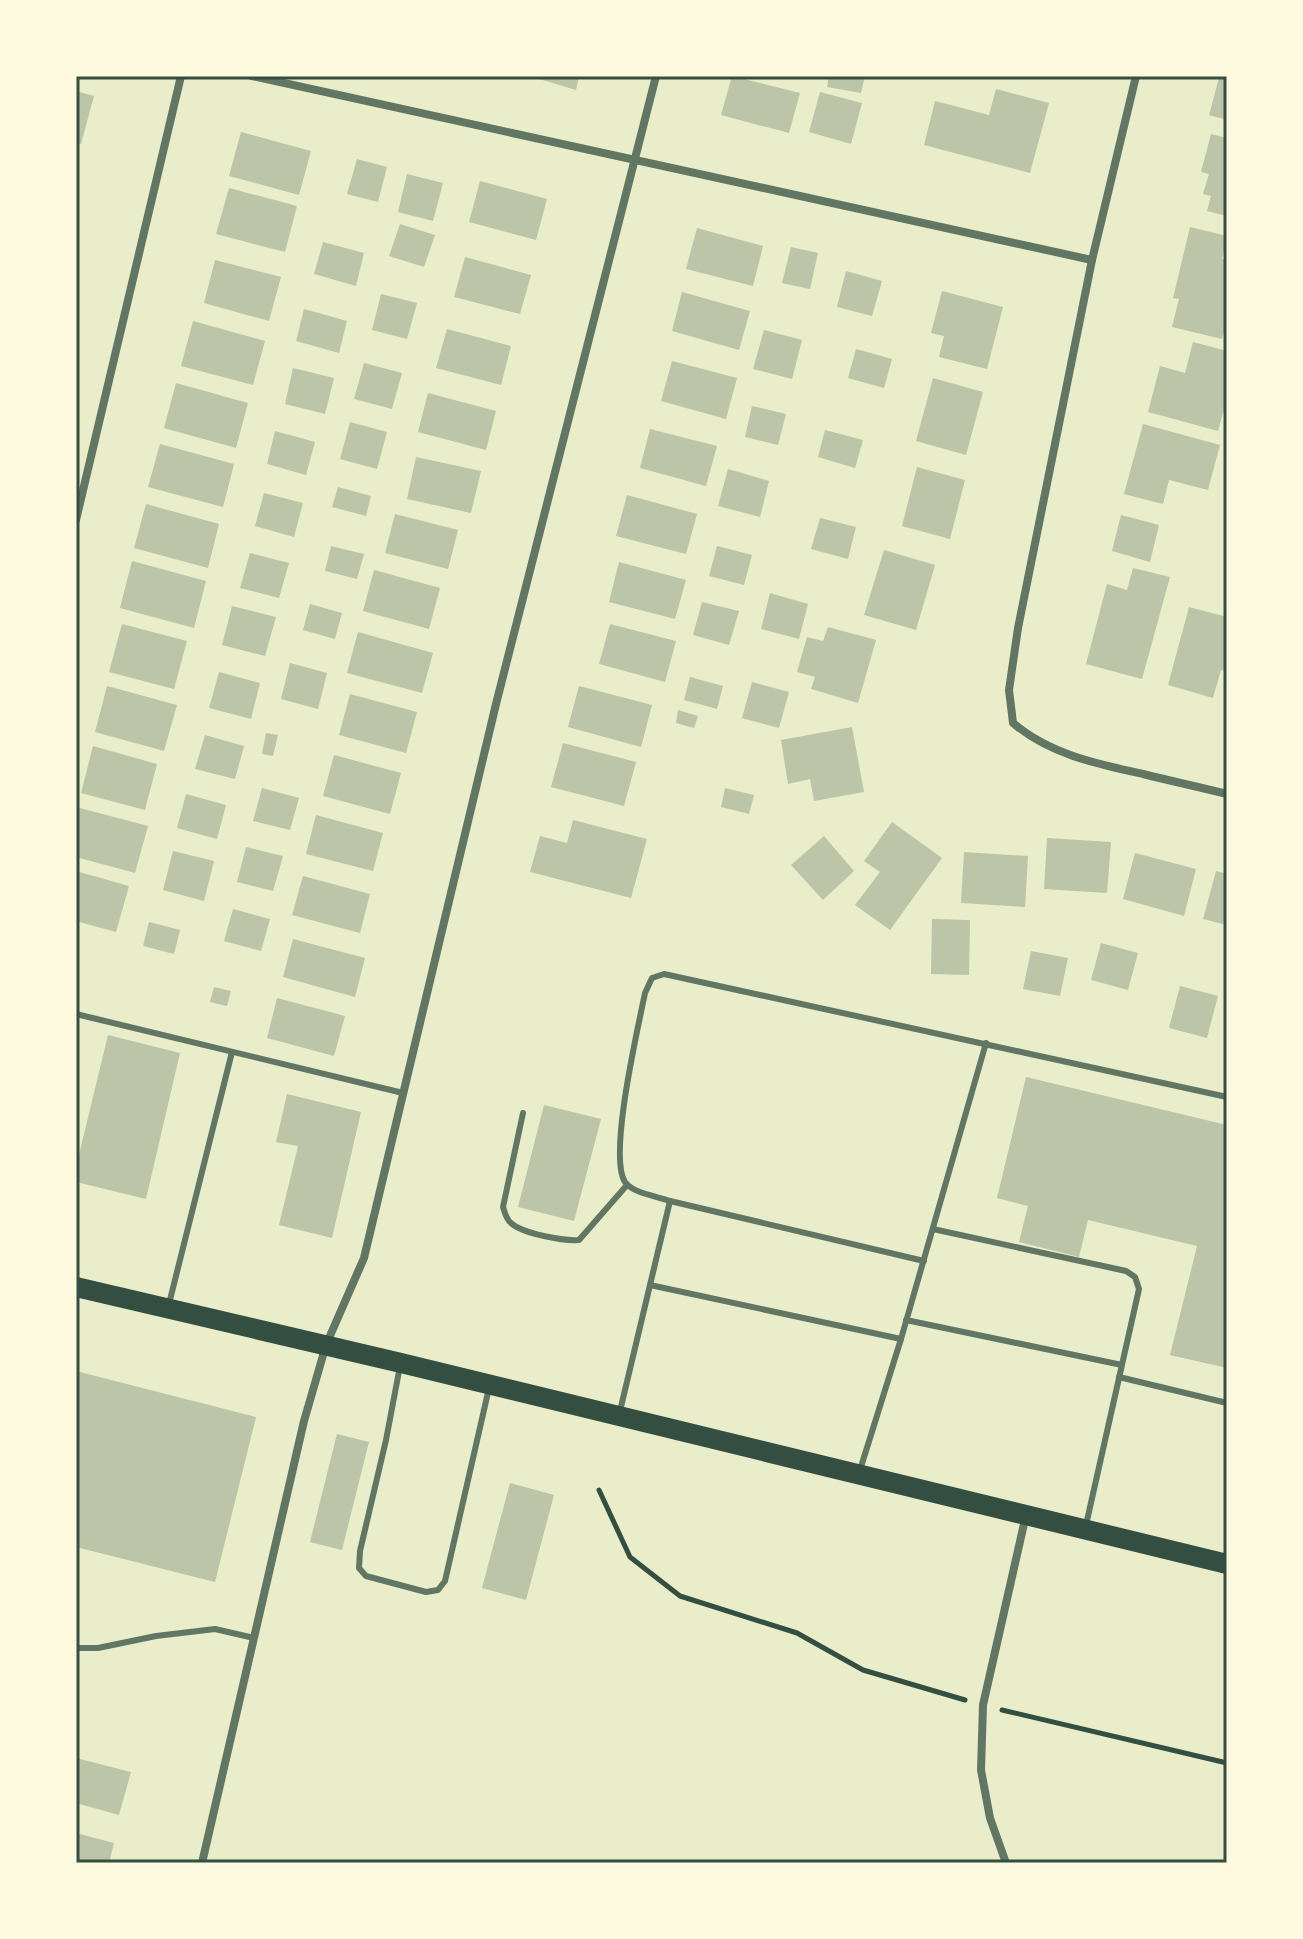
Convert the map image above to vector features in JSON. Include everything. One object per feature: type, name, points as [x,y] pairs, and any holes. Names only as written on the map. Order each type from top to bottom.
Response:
[{"type":"main road","points":[[76,1287],[490,1384],[1227,1564]]},
{"type":"street","points":[[76,520],[181,76]]},
{"type":"street","points":[[252,76],[1092,260]]},
{"type":"street","points":[[202,1863],[304,1421],[326,1345],[364,1258],[496,704],[656,76]]},
{"type":"street","points":[[1136,76],[1092,260],[1018,628],[1009,690],[1013,723],[1028,737],[1092,763],[1227,794]]},
{"type":"street","points":[[1006,1863],[990,1818],[981,1770],[983,1705],[1026,1514]]},
{"type":"lane","points":[[924,1261],[670,1201],[627,1185],[620,1165],[621,1120],[645,993],[652,978],[664,974],[1227,1097]]},
{"type":"lane","points":[[76,1014],[403,1093]]},
{"type":"lane","points":[[859,1474],[986,1043]]},
{"type":"lane","points":[[168,1308],[232,1052]]},
{"type":"lane","points":[[523,1113],[503,1207],[508,1221],[519,1229],[579,1240],[627,1185]]},
{"type":"lane","points":[[619,1416],[670,1201]]},
{"type":"lane","points":[[933,1229],[1126,1271],[1135,1277],[1139,1289],[1085,1529]]},
{"type":"lane","points":[[650,1285],[901,1339]]},
{"type":"lane","points":[[906,1320],[1122,1365]]},
{"type":"lane","points":[[401,1363],[360,1551],[359,1568],[366,1576],[426,1592],[438,1590],[445,1581],[490,1384]]},
{"type":"lane","points":[[1119,1377],[1227,1403]]},
{"type":"lane","points":[[76,1648],[98,1648],[156,1636],[215,1629],[254,1638]]},
{"type":"path","points":[[599,1490],[630,1557],[680,1596],[797,1633],[863,1670],[983,1705],[1227,1763]]},
{"type":"building","points":[[529,76],[579,76],[576,90]]},
{"type":"building","points":[[732,76],[800,93],[789,133],[721,115]]},
{"type":"building","points":[[829,76],[865,76],[861,93],[827,87]]},
{"type":"building","points":[[1219,78],[1227,80],[1227,120],[1209,115]]},
{"type":"building","points":[[996,89],[1049,103],[1030,173],[924,145],[935,101],[989,115]]},
{"type":"building","points":[[76,91],[94,96],[81,144],[76,143]]},
{"type":"building","points":[[820,92],[862,103],[851,144],[809,132]]},
{"type":"building","points":[[241,132],[311,151],[299,195],[229,176]]},
{"type":"building","points":[[1211,134],[1227,138],[1227,216],[1207,211],[1211,196],[1203,194],[1209,174],[1201,172]]},
{"type":"building","points":[[357,159],[387,167],[378,202],[347,194]]},
{"type":"building","points":[[407,174],[443,183],[433,221],[398,212]]},
{"type":"building","points":[[480,181],[547,199],[536,240],[469,222]]},
{"type":"building","points":[[229,188],[297,206],[285,252],[216,234]]},
{"type":"building","points":[[400,224],[435,235],[424,267],[389,256]]},
{"type":"building","points":[[1190,227],[1227,236],[1222,259],[1227,260],[1227,319],[1222,339],[1172,327],[1179,299],[1173,298]]},
{"type":"building","points":[[697,228],[763,246],[753,286],[686,269]]},
{"type":"building","points":[[323,242],[364,253],[356,286],[314,274]]},
{"type":"building","points":[[791,247],[818,253],[810,289],[782,283]]},
{"type":"building","points":[[465,257],[531,275],[520,314],[454,297]]},
{"type":"building","points":[[215,260],[281,277],[269,321],[204,303]]},
{"type":"building","points":[[846,271],[882,281],[872,316],[837,307]]},
{"type":"building","points":[[942,291],[1003,307],[987,369],[939,357],[944,336],[931,333]]},
{"type":"building","points":[[682,292],[750,311],[739,350],[672,331]]},
{"type":"building","points":[[381,294],[417,303],[407,339],[372,330]]},
{"type":"building","points":[[304,309],[347,321],[339,353],[296,341]]},
{"type":"building","points":[[193,321],[265,341],[253,385],[181,366]]},
{"type":"building","points":[[447,329],[511,346],[501,385],[436,368]]},
{"type":"building","points":[[764,330],[802,340],[792,379],[753,369]]},
{"type":"building","points":[[1193,342],[1227,351],[1227,398],[1218,431],[1148,412],[1160,366],[1185,373]]},
{"type":"building","points":[[856,349],[892,359],[884,388],[848,378]]},
{"type":"building","points":[[672,361],[737,378],[726,419],[661,401]]},
{"type":"building","points":[[364,363],[402,373],[392,409],[354,399]]},
{"type":"building","points":[[293,368],[334,378],[325,414],[285,404]]},
{"type":"building","points":[[933,378],[983,392],[966,455],[916,441]]},
{"type":"building","points":[[176,383],[248,403],[236,448],[164,428]]},
{"type":"building","points":[[428,393],[496,411],[486,450],[418,432]]},
{"type":"building","points":[[752,406],[786,414],[778,445],[745,437]]},
{"type":"building","points":[[350,422],[387,432],[377,469],[340,459]]},
{"type":"building","points":[[1143,424],[1220,445],[1208,490],[1169,480],[1163,504],[1124,494]]},
{"type":"building","points":[[650,429],[717,446],[706,486],[640,468]]},
{"type":"building","points":[[825,430],[863,440],[855,468],[818,457]]},
{"type":"building","points":[[275,431],[315,442],[306,475],[267,464]]},
{"type":"building","points":[[160,444],[234,464],[223,507],[148,487]]},
{"type":"building","points":[[416,457],[481,471],[471,513],[407,499]]},
{"type":"building","points":[[917,467],[965,480],[950,539],[902,526]]},
{"type":"building","points":[[728,469],[769,481],[760,517],[718,506]]},
{"type":"building","points":[[338,487],[371,496],[366,516],[332,507]]},
{"type":"building","points":[[264,493],[303,503],[294,537],[255,526]]},
{"type":"building","points":[[627,495],[697,514],[686,554],[616,536]]},
{"type":"building","points":[[146,504],[219,524],[208,568],[134,548]]},
{"type":"building","points":[[395,514],[458,530],[448,569],[385,553]]},
{"type":"building","points":[[1121,515],[1159,525],[1150,562],[1112,551]]},
{"type":"building","points":[[820,518],[856,527],[848,559],[811,549]]},
{"type":"building","points":[[331,546],[364,554],[357,579],[325,571]]},
{"type":"building","points":[[717,546],[752,555],[744,585],[709,576]]},
{"type":"building","points":[[884,550],[935,565],[916,630],[864,615]]},
{"type":"building","points":[[250,553],[289,563],[279,598],[240,588]]},
{"type":"building","points":[[132,561],[206,581],[194,628],[120,608]]},
{"type":"building","points":[[619,562],[686,580],[675,619],[609,602]]},
{"type":"building","points":[[1133,568],[1170,577],[1142,679],[1086,664],[1107,584],[1127,590]]},
{"type":"building","points":[[374,570],[440,588],[429,629],[363,611]]},
{"type":"building","points":[[770,593],[808,604],[799,639],[761,629]]},
{"type":"building","points":[[702,602],[739,611],[729,645],[693,635]]},
{"type":"building","points":[[310,604],[342,613],[335,639],[303,630]]},
{"type":"building","points":[[232,606],[276,617],[265,656],[222,645]]},
{"type":"building","points":[[1189,607],[1227,617],[1227,671],[1221,670],[1213,698],[1168,685]]},
{"type":"building","points":[[122,624],[187,641],[174,689],[109,672]]},
{"type":"building","points":[[610,624],[676,641],[665,682],[599,664]]},
{"type":"building","points":[[828,627],[876,640],[858,703],[811,689],[815,677],[797,672],[807,637],[823,641]]},
{"type":"building","points":[[358,632],[433,653],[422,693],[347,673]]},
{"type":"building","points":[[290,663],[327,673],[318,709],[281,699]]},
{"type":"building","points":[[219,672],[260,683],[251,719],[209,708]]},
{"type":"building","points":[[690,677],[723,686],[717,709],[684,700]]},
{"type":"building","points":[[752,682],[789,692],[779,728],[742,718]]},
{"type":"building","points":[[107,686],[177,705],[164,751],[95,732]]},
{"type":"building","points":[[579,686],[652,705],[641,747],[568,727]]},
{"type":"building","points":[[350,694],[417,712],[406,753],[339,735]]},
{"type":"building","points":[[678,710],[698,716],[694,728],[676,723]]},
{"type":"building","points":[[852,727],[864,792],[814,801],[810,779],[788,784],[781,740]]},
{"type":"building","points":[[266,733],[278,735],[273,756],[262,754]]},
{"type":"building","points":[[205,735],[244,746],[235,779],[195,769]]},
{"type":"building","points":[[563,743],[636,762],[624,806],[551,787]]},
{"type":"building","points":[[93,746],[157,764],[145,810],[81,793]]},
{"type":"building","points":[[334,755],[401,773],[390,814],[323,796]]},
{"type":"building","points":[[262,788],[299,798],[290,830],[253,821]]},
{"type":"building","points":[[725,788],[754,795],[749,814],[721,807]]},
{"type":"building","points":[[186,794],[226,805],[217,839],[177,828]]},
{"type":"building","points":[[76,807],[148,826],[135,873],[76,857]]},
{"type":"building","points":[[316,815],[383,833],[373,871],[306,854]]},
{"type":"building","points":[[573,820],[647,839],[631,898],[530,872],[540,836],[567,843]]},
{"type":"building","points":[[892,822],[942,858],[890,930],[855,905],[880,872],[864,861]]},
{"type":"building","points":[[824,836],[854,871],[823,900],[791,865]]},
{"type":"building","points":[[1047,838],[1111,842],[1107,893],[1044,889]]},
{"type":"building","points":[[246,847],[283,856],[273,891],[237,882]]},
{"type":"building","points":[[173,851],[214,861],[204,901],[163,890]]},
{"type":"building","points":[[964,852],[1028,856],[1025,907],[961,903]]},
{"type":"building","points":[[1135,853],[1196,869],[1184,916],[1123,899]]},
{"type":"building","points":[[76,871],[129,886],[116,932],[76,921]]},
{"type":"building","points":[[1216,871],[1227,874],[1227,925],[1203,919]]},
{"type":"building","points":[[303,876],[370,894],[360,933],[292,915]]},
{"type":"building","points":[[233,909],[270,919],[261,951],[224,941]]},
{"type":"building","points":[[932,919],[970,920],[969,975],[931,974]]},
{"type":"building","points":[[149,922],[180,930],[174,954],[143,946]]},
{"type":"building","points":[[293,939],[365,958],[355,997],[283,977]]},
{"type":"building","points":[[1101,943],[1138,953],[1128,990],[1091,980]]},
{"type":"building","points":[[1031,951],[1068,958],[1060,996],[1023,989]]},
{"type":"building","points":[[1180,986],[1218,996],[1207,1038],[1169,1028]]},
{"type":"building","points":[[214,987],[231,991],[227,1006],[210,1002]]},
{"type":"building","points":[[277,998],[345,1016],[334,1056],[267,1038]]},
{"type":"building","points":[[108,1035],[180,1053],[146,1199],[76,1182],[76,1167]]},
{"type":"building","points":[[1026,1077],[1227,1125],[1227,1368],[1170,1355],[1197,1246],[1088,1220],[1079,1257],[1019,1242],[1028,1206],[997,1198]]},
{"type":"building","points":[[287,1094],[361,1112],[332,1238],[279,1225],[298,1146],[276,1142]]},
{"type":"building","points":[[544,1105],[601,1119],[574,1221],[518,1207]]},
{"type":"building","points":[[76,1371],[256,1417],[215,1582],[76,1547]]},
{"type":"building","points":[[337,1434],[369,1442],[342,1550],[310,1542]]},
{"type":"building","points":[[510,1483],[554,1495],[526,1600],[482,1588]]},
{"type":"building","points":[[76,1758],[131,1772],[119,1815],[76,1803]]},
{"type":"building","points":[[76,1833],[114,1843],[109,1863],[76,1863]]}]
